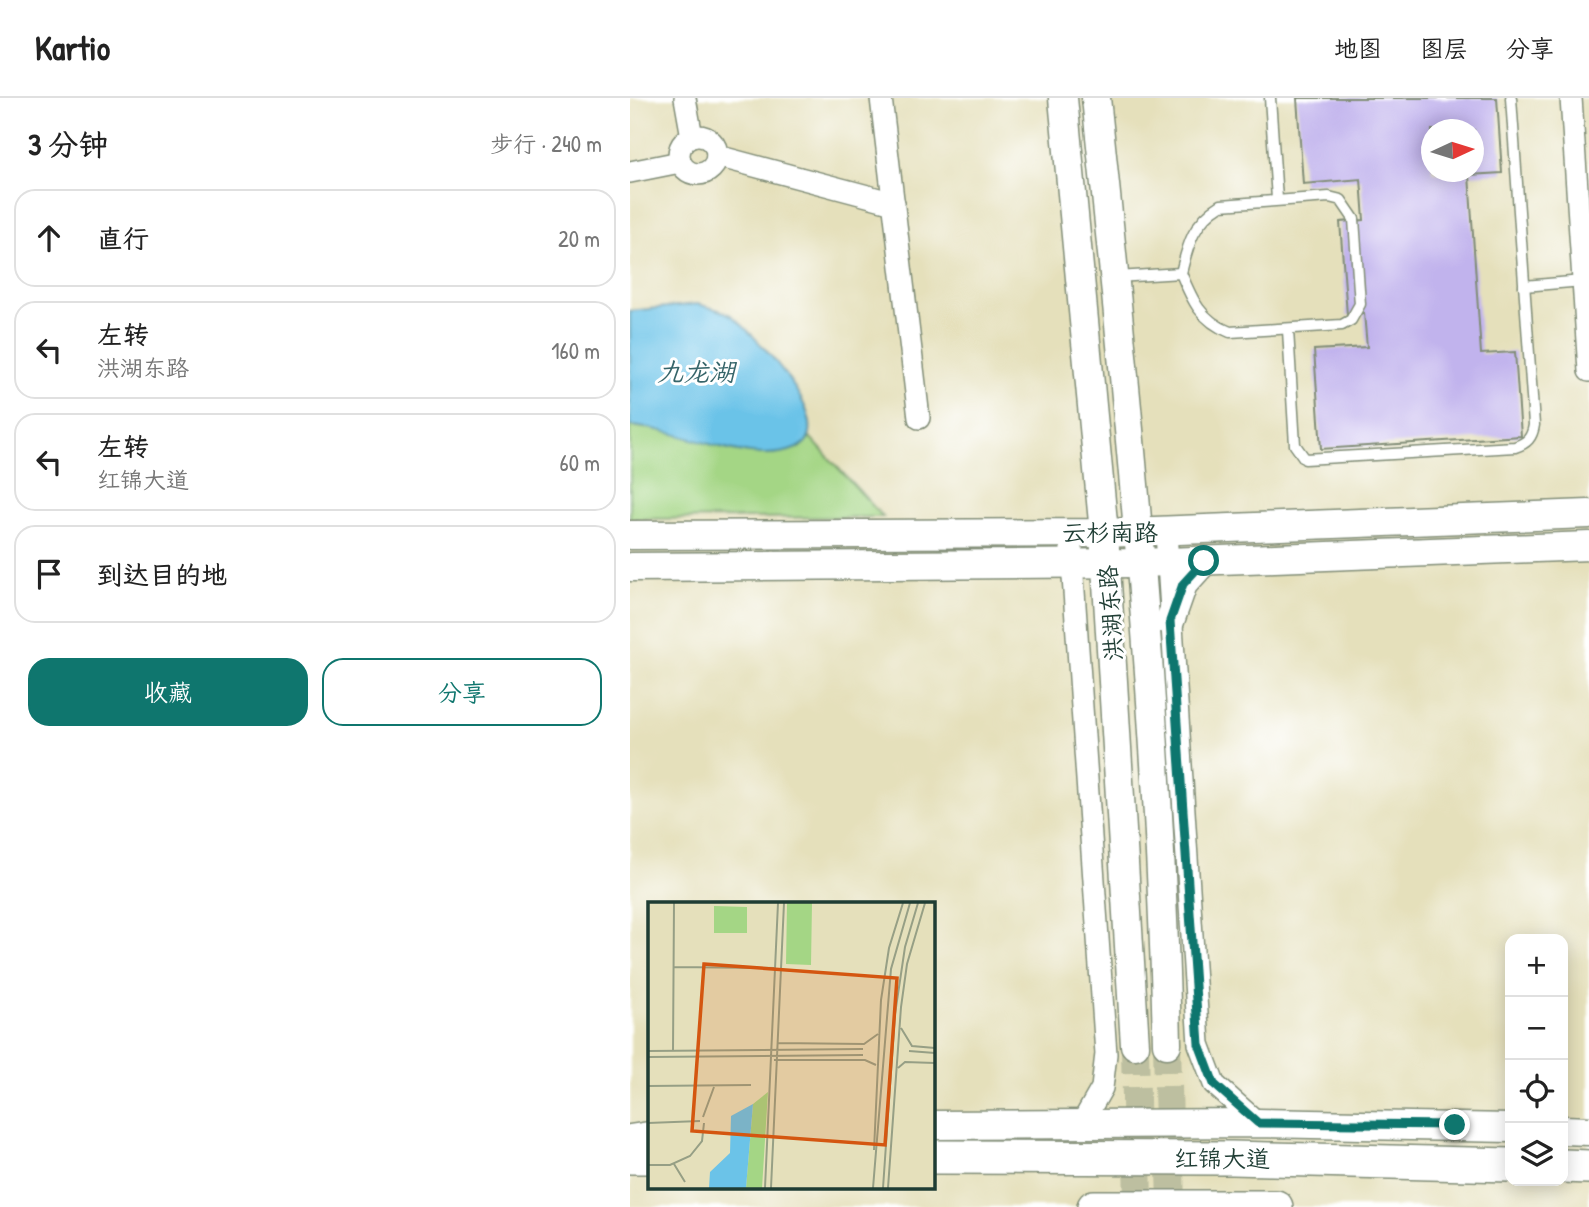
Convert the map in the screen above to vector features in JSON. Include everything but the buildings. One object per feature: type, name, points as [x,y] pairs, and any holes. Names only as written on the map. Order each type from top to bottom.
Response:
[{"type":"highway","points":[[630,1157],[648,1157]]},
{"type":"highway","name":"红锦大道","points":[[934,1157],[1219,1158],[1505,1165]]},
{"type":"highway","points":[[1568,1166],[1589,1167]]},
{"type":"highway","name":"红锦大道","points":[[1094,1207],[1276,1207]]},
{"type":"main road","name":"洪湖东路","points":[[1063,98],[1104,533],[1135,1045]]},
{"type":"main road","name":"洪湖东路","points":[[1096,98],[1115,277],[1153,532],[1167,1044]]},
{"type":"main road","name":"云杉南路","points":[[630,535],[1153,532],[1589,513]]},
{"type":"main road","name":"云杉南路","points":[[630,567],[1154,563],[1589,546]]},
{"type":"main road","points":[[1170,621],[1183,584],[1204,561]]},
{"type":"main road","name":"红锦大道","points":[[934,1125],[1258,1123],[1505,1128]]},
{"type":"main road","points":[[1568,1130],[1589,1131]]},
{"type":"main road","points":[[630,1139],[648,1136]]},
{"type":"street","points":[[685,98],[692,137]]},
{"type":"street","points":[[881,98],[919,418]]},
{"type":"street","points":[[1571,98],[1589,371]]},
{"type":"street","points":[[692,137],[709,140],[716,156],[712,168],[701,174],[688,172],[680,162],[682,144],[692,137]]},
{"type":"street","points":[[716,156],[894,203]]},
{"type":"street","points":[[630,172],[680,162]]},
{"type":"street","name":"洪湖东路","points":[[1070,532],[1106,1054],[1102,1088],[1082,1123]]},
{"type":"street","name":"洪湖东路","points":[[1154,563],[1170,621],[1199,1044],[1214,1084],[1258,1123]]},
{"type":"lane","points":[[1270,98],[1277,200]]},
{"type":"lane","points":[[1288,330],[1295,445],[1305,459],[1515,447],[1525,443],[1532,435],[1534,425],[1511,98]]},
{"type":"lane","points":[[1329,197],[1341,200],[1354,219],[1360,304],[1357,313],[1342,325],[1230,332],[1215,326],[1201,314],[1181,273],[1196,226],[1208,213],[1221,205],[1277,200],[1329,197]]},
{"type":"lane","points":[[1115,277],[1181,273]]},
{"type":"lane","points":[[1524,286],[1583,281]]},
{"type":"green space","points":[[630,426],[799,448],[810,437],[883,517],[630,519]]},
{"type":"water","name":"九龙湖","points":[[697,304],[732,316],[775,360],[790,381],[803,402],[810,421],[809,437],[797,448],[758,454],[715,446],[650,428],[630,426],[630,311]]},
{"type":"tunnel","points":[[1167,1044],[1171,1207]]},
{"type":"tunnel","points":[[1135,1045],[1138,1207]]},
{"type":"route","points":[[1204,561],[1183,584],[1170,621],[1199,1044],[1214,1084],[1258,1123],[1455,1125]]}]
